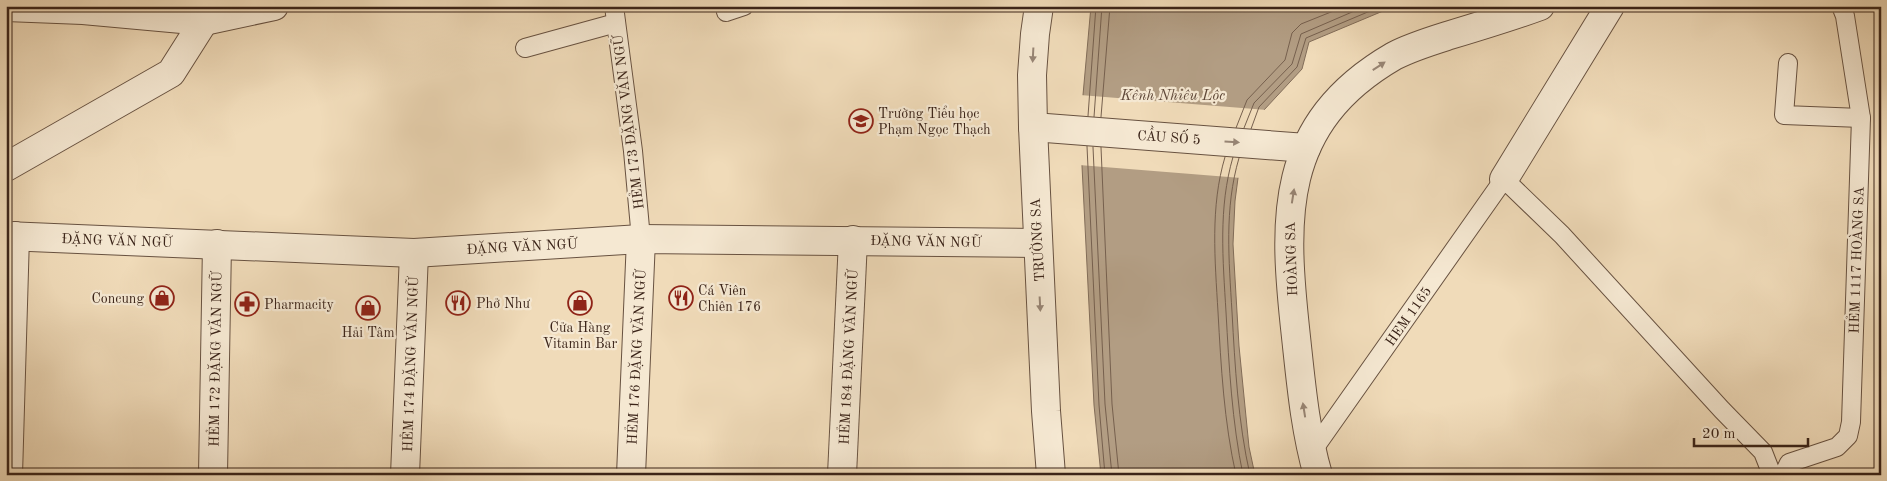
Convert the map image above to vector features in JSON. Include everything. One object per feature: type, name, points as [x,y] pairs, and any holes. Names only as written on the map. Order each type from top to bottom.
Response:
[{"type":"street","points":[[6,7],[204,13],[274,6]]},
{"type":"street","name":"TRƯỜNG SA","points":[[1039,6],[1032,75],[1032,126],[1051,475]]},
{"type":"street","name":"HOÀNG SA","points":[[1314,464],[1302,394],[1296,340],[1289,231],[1295,182],[1306,148],[1322,118],[1344,92],[1368,73],[1395,56],[1427,42],[1540,6]]},
{"type":"street","points":[[1504,179],[1610,6]]},
{"type":"street","points":[[6,167],[171,73],[204,13]]},
{"type":"street","name":"CẦU SỐ 5","points":[[1032,126],[1306,148]]},
{"type":"street","points":[[8,475],[11,236]]},
{"type":"street","name":"ĐẶNG VĂN NGỮ","points":[[11,236],[414,253],[641,239],[1037,243]]},
{"type":"street","name":"HẺM 176 ĐẶNG VĂN NGỮ","points":[[630,475],[641,239]]},
{"type":"street","name":"HẺM 184 ĐẶNG VĂN NGỮ","points":[[842,475],[853,240]]},
{"type":"street","name":"HẺM 172 ĐẶNG VĂN NGỮ","points":[[213,475],[217,244]]},
{"type":"street","name":"HẺM 174 ĐẶNG VĂN NGỮ","points":[[405,475],[414,253]]},
{"type":"lane","points":[[725,6],[726,12],[744,6]]},
{"type":"lane","name":"HẺM 1117 HOÀNG SA","points":[[1783,475],[1789,463],[1838,447],[1848,436],[1851,422],[1861,118],[1845,16],[1841,6]]},
{"type":"lane","points":[[525,48],[615,14]]},
{"type":"lane","name":"HẺM 173 ĐẶNG VĂN NGỮ","points":[[615,14],[633,151],[641,239]]},
{"type":"lane","points":[[1788,63],[1784,115],[1861,118]]},
{"type":"lane","points":[[1504,179],[1562,235],[1722,410],[1763,452],[1772,475]]},
{"type":"lane","name":"HEM 1165","points":[[1314,464],[1504,179]]},
{"type":"water","name":"Kênh Nhiêu Lộc","points":[[1091,6],[1395,6],[1309,42],[1302,69],[1264,110],[1238,178],[1233,244],[1239,346],[1249,447],[1255,475],[1101,475],[1094,405],[1082,166],[1083,95]]},
{"type":"pier","points":[[1080,95],[1267,110],[1241,178],[1079,165]]},
{"type":"place","name":"Trường Tiểu học Phạm Ngọc Thạch","points":[[861,121]]},
{"type":"place","name":"Concung","points":[[162,298]]},
{"type":"place","name":"Cá Viên Chiên 176","points":[[681,298]]},
{"type":"place","name":"Phở Như","points":[[458,303]]},
{"type":"place","name":"Cửa Hàng Vitamin Bar","points":[[580,303]]},
{"type":"place","name":"Pharmacity","points":[[247,304]]},
{"type":"place","name":"Hải Tâm","points":[[368,308]]}]
